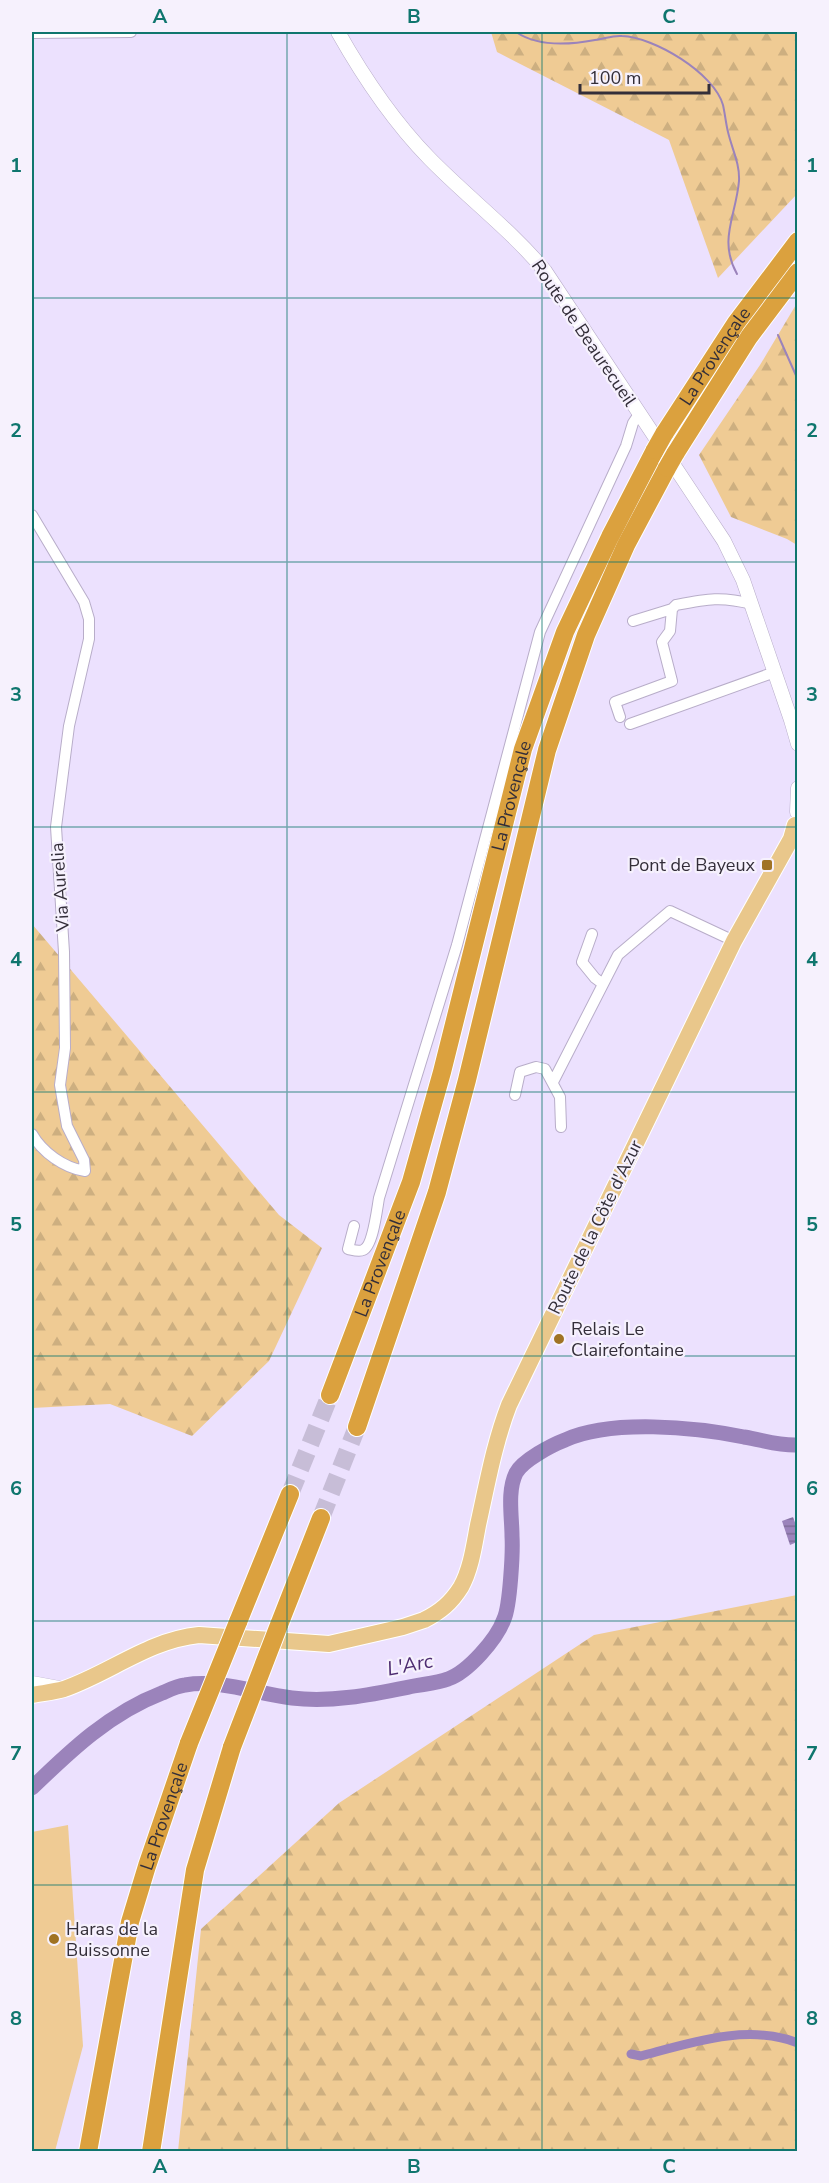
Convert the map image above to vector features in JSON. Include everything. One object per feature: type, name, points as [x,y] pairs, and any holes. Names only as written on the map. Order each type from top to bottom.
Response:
[{"type":"highway","name":"La Provençale","points":[[330,1395],[411,1182],[442,1072],[523,749],[565,632],[659,442],[736,323],[798,241]]},
{"type":"highway","name":"La Provençale","points":[[357,1427],[437,1192],[467,1080],[547,750],[586,634],[626,545],[671,461],[749,337],[798,272]]},
{"type":"highway","name":"La Provençale","points":[[88,2151],[130,1922],[147,1866],[189,1743],[290,1494]]},
{"type":"highway","points":[[151,2151],[195,1870],[232,1747],[321,1518]]},
{"type":"main road","name":"Route de la Côte d'Azur","points":[[32,1695],[64,1689],[145,1651],[181,1637],[199,1635],[311,1645],[336,1644],[403,1628],[424,1620],[436,1614],[454,1597],[462,1585],[471,1558],[493,1455],[509,1405],[734,941],[791,839],[797,820]]},
{"type":"main road","name":"Route de la Côte d'Azur","points":[[762,888],[798,851]]},
{"type":"street","points":[[32,33],[131,32]]},
{"type":"street","name":"Route de Beaurecueil","points":[[338,32],[372,89],[409,136],[446,175],[520,243],[545,272],[724,541],[752,604],[798,744]]},
{"type":"street","points":[[354,1226],[348,1249],[362,1250],[367,1246],[372,1234],[382,1188],[457,945],[540,632],[639,414]]},
{"type":"street","name":"Via Aurelia","points":[[32,515],[84,602],[89,619],[89,639],[69,726],[56,827],[64,952],[65,1048],[60,1085],[67,1126],[84,1160],[85,1171],[72,1169],[50,1155],[32,1136]]},
{"type":"street","points":[[633,621],[672,609],[676,605],[711,598],[730,598],[752,604]]},
{"type":"street","points":[[621,717],[615,702],[672,681],[662,642],[670,631],[672,609]]},
{"type":"street","points":[[630,724],[775,672]]},
{"type":"street","points":[[797,820],[798,788]]},
{"type":"street","points":[[552,1082],[618,955],[670,911],[734,941]]},
{"type":"street","points":[[592,934],[582,962],[603,984]]},
{"type":"street","points":[[515,1095],[520,1072],[536,1067],[545,1069],[560,1097],[561,1127]]},
{"type":"street","points":[[32,1683],[64,1689]]},
{"type":"green space","points":[[491,32],[797,32],[797,194],[718,278],[669,140],[497,52]]},
{"type":"green space","points":[[797,303],[797,545],[731,517],[699,455],[760,365]]},
{"type":"green space","points":[[32,924],[279,1215],[322,1248],[269,1361],[192,1436],[110,1404],[32,1408]]},
{"type":"green space","points":[[797,1595],[797,2151],[178,2151],[201,1929],[339,1803],[594,1635]]},
{"type":"green space","name":"Haras de la Buissonne","points":[[68,1825],[83,2046],[55,2151],[32,2151],[32,1832]]},
{"type":"shaded area","points":[[793,1517],[797,1528],[797,1542],[790,1545],[782,1521]]},
{"type":"waterway","points":[[516,32],[534,40],[554,43],[575,43],[615,36],[635,38],[666,50],[696,69],[708,81],[723,105],[738,169],[739,181],[728,239],[732,262],[737,274]]},
{"type":"waterway","points":[[778,335],[798,380]]},
{"type":"waterway","name":"L'Arc","points":[[32,1788],[61,1760],[108,1722],[143,1701],[179,1686],[212,1684],[292,1698],[323,1699],[353,1697],[440,1682],[456,1675],[473,1662],[488,1645],[500,1627],[506,1612],[512,1554],[511,1496],[516,1473],[531,1458],[559,1442],[584,1433],[605,1429],[653,1427],[702,1430],[778,1444],[798,1445]]},
{"type":"waterway","points":[[631,2054],[641,2056],[699,2041],[739,2035],[779,2037],[798,2043]]},
{"type":"tunnel","points":[[290,1494],[330,1395]]},
{"type":"tunnel","points":[[321,1518],[357,1427]]},
{"type":"place","name":"Pont de Bayeux","points":[[767,865]]},
{"type":"place","name":"Relais Le Clairefontaine","points":[[559,1339]]},
{"type":"place","name":"Haras de la Buissonne","points":[[54,1939]]}]
